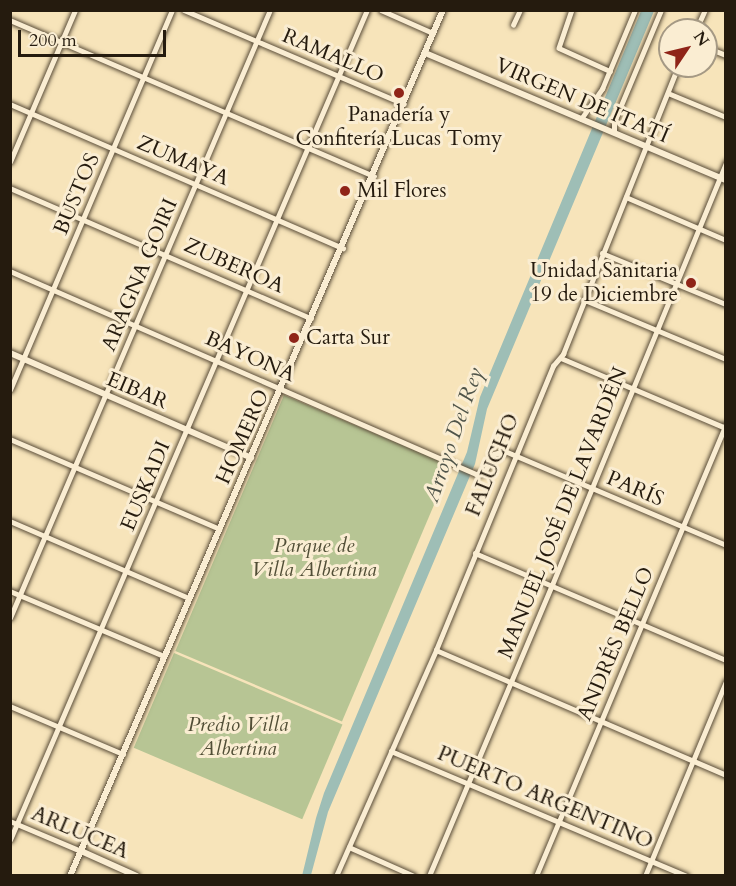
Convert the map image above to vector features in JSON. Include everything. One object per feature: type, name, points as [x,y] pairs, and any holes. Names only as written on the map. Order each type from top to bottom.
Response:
[{"type":"main road","name":"HOMERO","points":[[70,876],[343,248],[443,10]]},
{"type":"main road","name":"VIRGEN DE ITATÍ","points":[[425,53],[722,178]]},
{"type":"main road","name":"EIBAR","points":[[10,353],[251,458]]},
{"type":"main road","name":"ARLUCEA","points":[[81,851],[136,875]]},
{"type":"street","points":[[10,162],[75,10]]},
{"type":"street","name":"BUSTOS","points":[[10,390],[172,10]]},
{"type":"street","name":"RAMALLO","points":[[184,10],[404,104]]},
{"type":"street","name":"ARAGNA GOIRI","points":[[10,618],[228,113],[270,10]]},
{"type":"street","name":"EUSKADI","points":[[10,840],[158,502],[367,10]]},
{"type":"street","points":[[381,10],[433,33]]},
{"type":"street","points":[[513,25],[520,10]]},
{"type":"street","points":[[572,10],[559,48],[610,71]]},
{"type":"street","points":[[583,120],[600,93],[635,10]]},
{"type":"street","points":[[611,131],[661,10]]},
{"type":"street","points":[[10,20],[374,176]]},
{"type":"street","name":"FALUCHO","points":[[336,876],[436,650],[553,366],[561,358],[674,78]]},
{"type":"street","points":[[668,93],[726,117]]},
{"type":"street","name":"ZUMAYA","points":[[10,104],[343,248]]},
{"type":"street","name":"MANUEL JOSÉ DE LAVARDÉN","points":[[429,876],[552,585],[656,329],[722,178],[726,162]]},
{"type":"street","name":"ZUBEROA","points":[[10,188],[312,318]]},
{"type":"street","points":[[626,197],[726,240]]},
{"type":"street","points":[[602,253],[726,304]]},
{"type":"street","name":"BAYONA","points":[[10,271],[476,474],[484,473],[498,452],[505,451],[515,455]]},
{"type":"street","points":[[585,300],[726,359]]},
{"type":"street","points":[[561,358],[725,427]]},
{"type":"street","name":"ANDRÉS BELLO","points":[[536,876],[725,427]]},
{"type":"street","points":[[10,439],[220,529]]},
{"type":"street","name":"PARÍS","points":[[515,455],[726,545]]},
{"type":"street","points":[[10,521],[189,598]]},
{"type":"street","points":[[475,553],[726,660]]},
{"type":"street","points":[[10,591],[164,656]]},
{"type":"street","points":[[436,650],[726,775]]},
{"type":"street","points":[[645,876],[726,681]]},
{"type":"street","points":[[10,706],[123,754]]},
{"type":"street","name":"PUERTO ARGENTINO","points":[[391,751],[687,876]]},
{"type":"street","name":"ARLUCEA","points":[[10,821],[81,851]]},
{"type":"street","points":[[349,847],[414,876]]},
{"type":"green space","name":"Parque de Villa Albertina","points":[[284,395],[451,466],[342,722],[175,651]]},
{"type":"green space","name":"Predio Villa Albertina","points":[[174,653],[342,725],[302,819],[134,748]]},
{"type":"water","points":[[641,11],[654,11],[487,409],[475,464],[328,812],[311,875],[302,876],[324,793],[467,452],[480,397]]},
{"type":"place","name":"Panadería y Confitería Lucas Tomy","points":[[399,93]]},
{"type":"place","name":"Mil Flores","points":[[345,191]]},
{"type":"place","name":"Unidad Sanitaria 19 de Diciembre","points":[[691,283]]},
{"type":"place","name":"Carta Sur","points":[[294,338]]},
{"type":"water label","name":"Arroyo Del Rey","points":[[454,435]]}]
